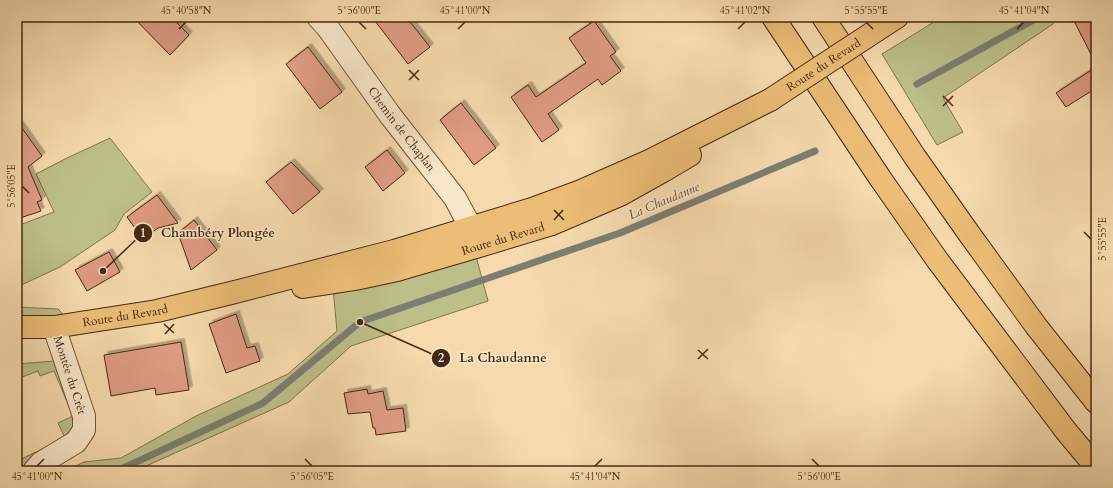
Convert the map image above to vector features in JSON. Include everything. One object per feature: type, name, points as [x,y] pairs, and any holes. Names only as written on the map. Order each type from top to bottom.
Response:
[{"type":"main road","points":[[773,17],[880,178],[938,261],[1062,425],[1096,467]]},
{"type":"main road","points":[[823,17],[915,157],[970,235],[1036,326],[1096,402]]},
{"type":"main road","name":"Route du Revard","points":[[17,327],[54,327],[157,311],[394,251],[473,237],[532,210],[581,191],[649,161],[770,100],[890,21]]},
{"type":"street","name":"Chemin de Chaplan","points":[[318,17],[328,28],[390,115],[455,198],[473,237]]},
{"type":"street","name":"Montée du Crêt","points":[[34,471],[41,463],[76,442],[84,430],[84,416],[54,327]]},
{"type":"green space","points":[[942,17],[1057,17],[1053,24],[943,98],[963,132],[937,145],[882,54]]},
{"type":"green space","points":[[110,138],[152,192],[124,214],[115,230],[60,267],[17,287],[17,226],[54,212],[36,174]]},
{"type":"green space","points":[[476,256],[488,301],[351,346],[289,402],[135,471],[65,471],[84,462],[121,458],[196,416],[288,374],[337,331],[333,288]]},
{"type":"green space","points":[[17,307],[58,309],[63,316],[17,319]]},
{"type":"green space","points":[[54,361],[77,416],[76,428],[69,442],[35,460],[28,467],[17,469],[17,461],[65,438],[58,423],[73,416],[54,371],[40,376],[38,371],[17,379],[17,364]]},
{"type":"building","points":[[133,17],[171,17],[189,35],[170,55]]},
{"type":"building","points":[[372,17],[406,17],[430,47],[408,64]]},
{"type":"building","points":[[1072,17],[1096,17],[1096,64]]},
{"type":"building","points":[[594,21],[616,52],[610,56],[621,71],[602,85],[598,79],[548,114],[559,130],[542,142],[511,97],[528,85],[536,97],[586,63],[569,38]]},
{"type":"building","points":[[308,47],[342,92],[320,109],[286,64]]},
{"type":"building","points":[[1096,67],[1096,88],[1066,107],[1056,93]]},
{"type":"building","points":[[461,103],[496,148],[474,165],[440,120]]},
{"type":"building","points":[[17,121],[42,156],[28,167],[42,200],[37,202],[41,211],[17,219]]},
{"type":"building","points":[[387,150],[405,173],[383,191],[365,167]]},
{"type":"building","points":[[291,162],[320,192],[293,214],[266,182]]},
{"type":"building","points":[[157,195],[178,223],[158,228],[143,239],[127,217]]},
{"type":"building","points":[[194,220],[217,250],[191,270],[178,233]]},
{"type":"building","points":[[109,252],[120,272],[87,291],[75,270]]},
{"type":"building","points":[[236,314],[247,348],[255,346],[260,361],[226,373],[209,324]]},
{"type":"building","points":[[181,342],[189,390],[156,395],[155,388],[111,396],[104,355]]},
{"type":"building","points":[[367,389],[368,394],[383,391],[387,410],[403,408],[406,431],[376,435],[370,412],[348,414],[344,393]]},
{"type":"waterway","points":[[917,84],[1039,17]]},
{"type":"waterway","name":"La Chaudanne","points":[[117,471],[263,403],[360,322],[620,233],[815,151]]},
{"type":"place","name":"Chambéry Plongée","points":[[103,271]]},
{"type":"place","name":"La Chaudanne","points":[[360,322]]}]
